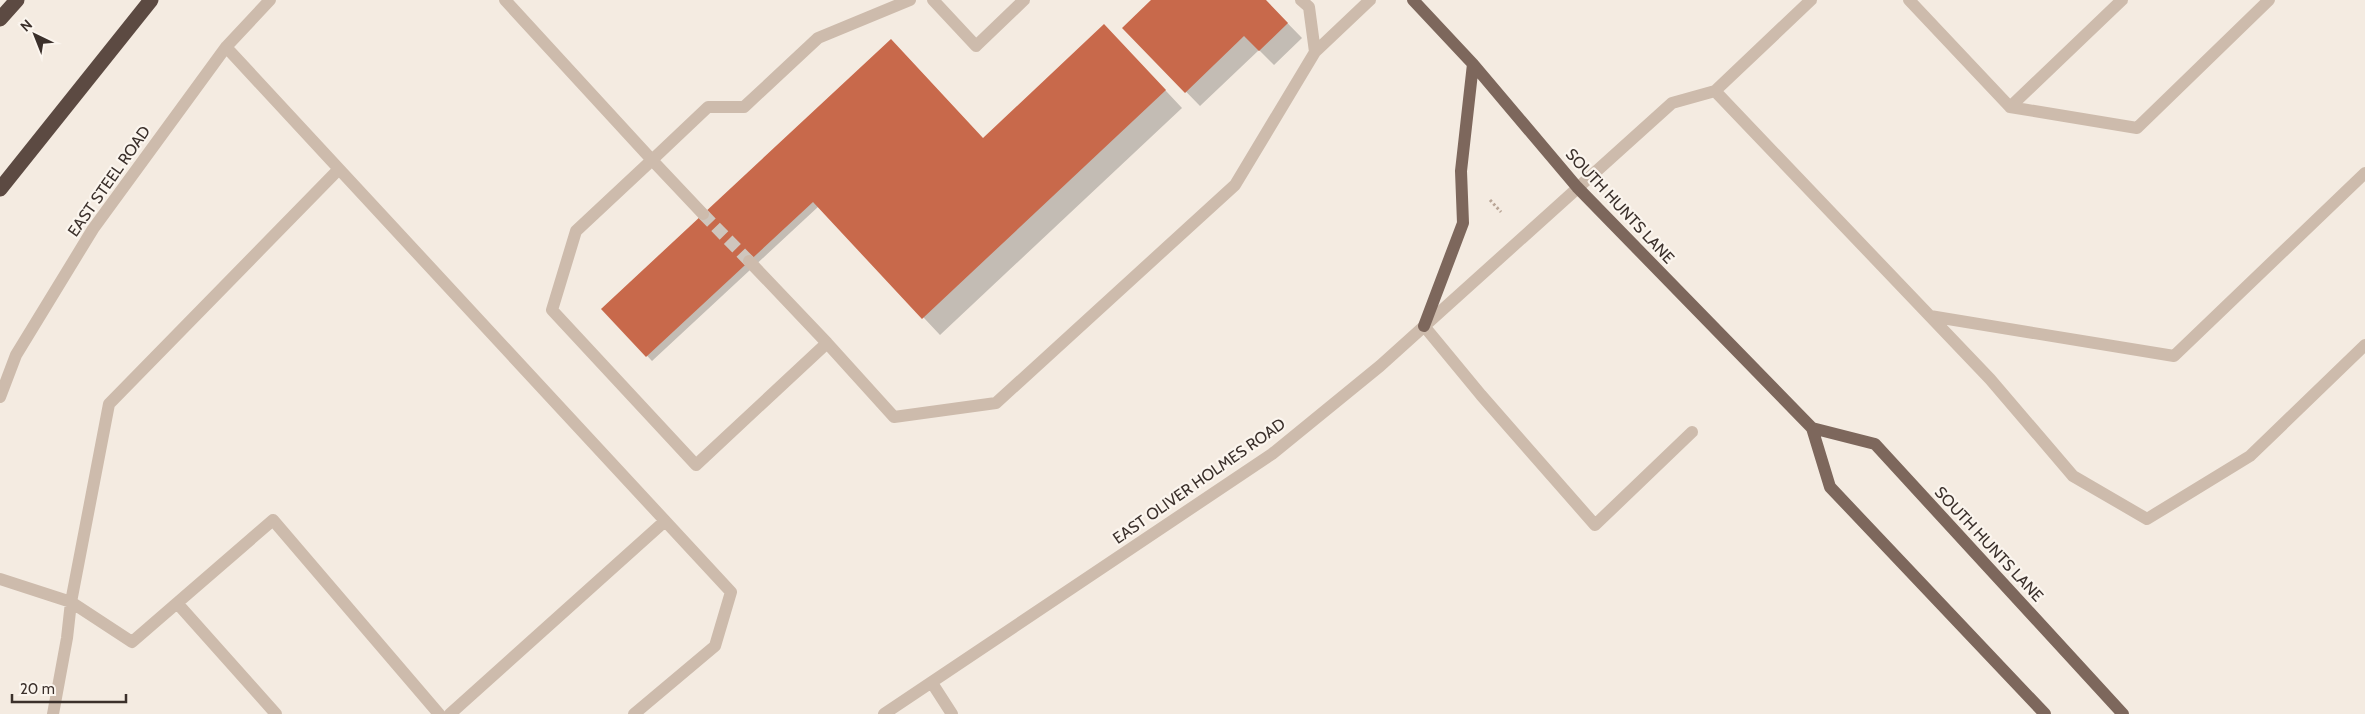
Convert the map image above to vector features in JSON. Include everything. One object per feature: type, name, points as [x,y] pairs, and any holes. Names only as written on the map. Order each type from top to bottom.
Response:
[{"type":"highway","points":[[0,19],[17,0]]},
{"type":"highway","points":[[0,190],[151,0]]},
{"type":"main road","name":"SOUTH HUNTS LANE","points":[[1413,0],[1473,64],[1577,187],[1812,428],[1830,487],[2045,714]]},
{"type":"main road","points":[[1424,326],[1463,223],[1461,171],[1473,64]]},
{"type":"main road","name":"SOUTH HUNTS LANE","points":[[1812,428],[1875,444],[2123,714]]},
{"type":"street","name":"EAST STEEL ROAD","points":[[0,397],[16,355],[93,229],[226,47],[270,0]]},
{"type":"street","points":[[505,0],[704,214]]},
{"type":"street","points":[[827,343],[696,465],[552,310],[576,231],[708,108],[744,107],[818,38],[910,0]]},
{"type":"street","points":[[933,0],[976,46],[1024,0]]},
{"type":"street","points":[[1301,0],[1308,7],[1315,52]]},
{"type":"street","points":[[749,261],[894,417],[996,403],[1235,184],[1315,52],[1370,0]]},
{"type":"street","points":[[1811,0],[1715,91],[1990,379],[2073,476],[2147,519],[2250,456],[2365,345]]},
{"type":"street","points":[[1909,0],[2010,107],[2137,128],[2269,0]]},
{"type":"street","points":[[2010,107],[2122,0]]},
{"type":"street","points":[[226,47],[731,592],[715,646],[634,714]]},
{"type":"street","name":"EAST OLIVER HOLMES ROAD","points":[[884,714],[1272,454],[1380,366],[1672,103],[1715,91]]},
{"type":"street","points":[[53,714],[67,638],[71,602],[109,404],[339,168]]},
{"type":"street","points":[[1930,316],[2174,356],[2365,173]]},
{"type":"street","points":[[1424,326],[1481,395],[1595,525],[1692,432]]},
{"type":"street","points":[[0,579],[71,602],[132,642],[273,520],[439,714]]},
{"type":"street","points":[[450,714],[665,521]]},
{"type":"street","points":[[177,603],[276,714]]},
{"type":"street","points":[[932,682],[952,714]]},
{"type":"path","points":[[1490,200],[1501,212]]},
{"type":"building","points":[[1151,0],[1266,0],[1288,23],[1259,51],[1244,36],[1185,93],[1122,28]]},
{"type":"building","points":[[1104,24],[1166,90],[922,319],[813,202],[646,357],[601,309],[891,39],[983,138]]},
{"type":"tunnel","points":[[703,214],[749,261]]}]
